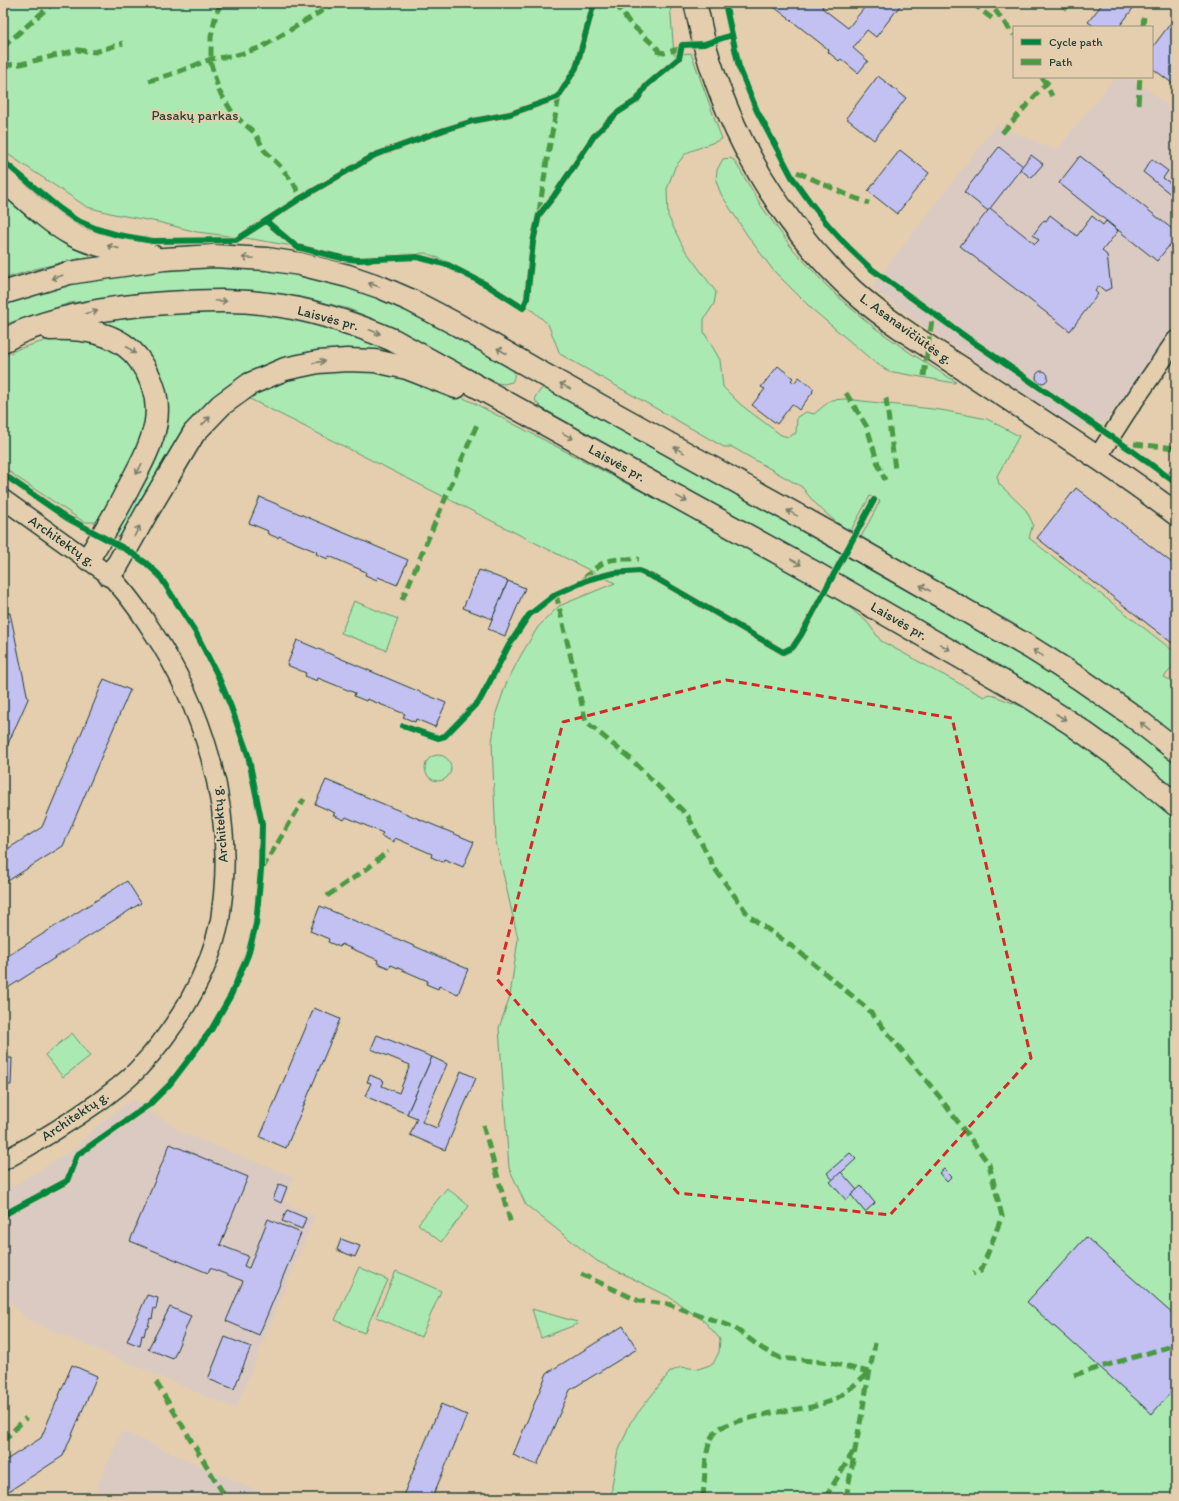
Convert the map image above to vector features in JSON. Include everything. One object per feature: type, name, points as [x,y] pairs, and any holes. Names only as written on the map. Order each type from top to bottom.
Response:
[{"type":"main road","name":"L. Asanavičiūtės g.","points":[[695,3],[709,58],[725,104],[741,138],[765,184],[784,212],[827,264],[853,290],[894,323],[1097,458],[1176,514]]},
{"type":"main road","points":[[3,180],[54,223],[72,234],[95,243],[164,259]]},
{"type":"main road","points":[[3,293],[69,273],[164,259],[214,256],[267,259],[300,264],[348,276],[380,287],[410,300],[456,324],[1031,648],[1129,713],[1176,750]]},
{"type":"main road","name":"Laisvės pr.","points":[[3,341],[27,329],[92,311],[155,303],[218,301],[268,304],[352,323],[393,340],[534,417],[815,573],[1028,696],[1072,724],[1122,760],[1176,805]]},
{"type":"main road","points":[[27,329],[67,328],[99,333],[121,342],[136,354],[148,372],[155,388],[157,407],[155,432],[146,455],[115,515],[88,559]]},
{"type":"main road","points":[[109,575],[118,564],[194,433],[221,405],[250,384],[285,369],[318,362],[348,360],[376,361],[407,368],[534,417]]},
{"type":"street","points":[[1097,458],[1125,414],[1176,340]]},
{"type":"street","name":"Architektų g.","points":[[3,499],[109,575],[122,588],[161,644],[185,688],[215,770],[225,842],[225,874],[220,920],[213,945],[190,998],[174,1024],[137,1070],[111,1092],[81,1114],[3,1162]]},
{"type":"highlighted area","points":[[726,680],[952,718],[1031,1058],[890,1215],[678,1193],[497,979],[563,722]]},
{"type":"shaded area","points":[[1115,78],[1132,78],[1176,112],[1176,322],[1108,419],[1100,424],[1086,428],[1071,425],[920,323],[871,287],[996,125],[1056,150]]},
{"type":"shaded area","points":[[133,1099],[181,1132],[294,1177],[283,1202],[315,1216],[236,1409],[28,1320],[3,1294],[3,1188],[13,1186],[74,1149],[97,1125]]},
{"type":"shaded area","points":[[122,1431],[273,1498],[92,1498]]},
{"type":"green space","name":"Pasakų parkas","points":[[3,3],[670,3],[674,55],[691,53],[722,139],[686,153],[675,167],[667,189],[668,216],[683,247],[716,292],[714,304],[704,319],[704,332],[720,360],[723,387],[741,405],[781,435],[788,437],[796,433],[797,417],[806,412],[814,414],[831,400],[845,399],[941,410],[987,419],[1019,436],[997,476],[999,484],[1026,510],[1033,524],[1029,538],[1176,653],[1176,663],[1164,677],[1176,685],[1176,737],[860,539],[880,501],[870,496],[850,532],[818,506],[802,487],[732,447],[724,447],[560,354],[548,324],[527,306],[451,263],[426,253],[356,257],[252,239],[197,232],[87,207],[3,151]]},
{"type":"green space","points":[[730,158],[734,160],[762,207],[791,247],[826,285],[875,328],[956,382],[954,383],[888,371],[873,361],[812,309],[773,270],[747,235],[721,194],[716,181],[717,170],[723,159]]},
{"type":"green space","points":[[3,192],[94,253],[94,255],[35,269],[3,279]]},
{"type":"green space","points":[[196,266],[251,267],[331,280],[418,312],[512,367],[514,378],[512,382],[504,384],[497,383],[392,327],[349,309],[306,298],[242,291],[183,291],[134,294],[70,303],[3,325],[3,302],[82,277]]},
{"type":"green space","points":[[233,311],[282,317],[314,323],[345,331],[394,352],[352,349],[298,355],[252,373],[218,393],[188,428],[123,539],[116,536],[161,448],[168,426],[167,396],[158,371],[117,329],[102,322],[171,312]]},
{"type":"green space","points":[[54,338],[98,342],[115,351],[132,366],[144,388],[148,427],[102,522],[84,522],[15,476],[3,466],[3,357],[18,349]]},
{"type":"green space","points":[[359,366],[430,382],[472,402],[747,547],[843,602],[867,622],[881,641],[984,697],[989,694],[1034,711],[1131,781],[1176,819],[1176,1498],[612,1498],[612,1486],[617,1455],[630,1423],[670,1372],[681,1367],[698,1369],[713,1364],[719,1352],[720,1339],[705,1322],[668,1296],[597,1261],[526,1205],[509,1168],[499,1028],[510,996],[518,939],[496,842],[492,743],[496,713],[506,684],[538,627],[559,606],[615,583],[246,397],[281,379]]},
{"type":"green space","points":[[543,387],[551,389],[1064,680],[1131,727],[1176,763],[1176,792],[1005,670],[754,526],[542,408],[536,402],[535,397]]},
{"type":"green space","points":[[354,601],[398,619],[386,650],[341,633]]},
{"type":"green space","points":[[438,755],[447,759],[451,768],[447,777],[438,781],[429,777],[425,768],[429,759]]},
{"type":"green space","points":[[72,1033],[90,1056],[63,1077],[45,1055]]},
{"type":"green space","points":[[447,1188],[469,1206],[441,1242],[418,1224]]},
{"type":"green space","points":[[359,1267],[388,1280],[364,1333],[335,1320]]},
{"type":"green space","points":[[396,1271],[441,1291],[421,1337],[376,1317]]},
{"type":"green space","points":[[532,1309],[577,1322],[578,1324],[541,1338]]},
{"type":"building","points":[[769,3],[819,3],[823,6],[822,8],[848,28],[868,3],[902,3],[876,37],[867,30],[853,48],[868,61],[858,73],[841,59],[839,61],[828,52],[829,50]]},
{"type":"building","points":[[1103,3],[1137,3],[1120,26],[1094,26],[1088,22]]},
{"type":"building","points":[[1176,16],[1176,86],[1153,69],[1153,47]]},
{"type":"building","points":[[878,76],[906,98],[874,140],[846,118]]},
{"type":"building","points":[[999,147],[1023,166],[988,211],[964,192]]},
{"type":"building","points":[[900,150],[929,173],[897,214],[868,191]]},
{"type":"building","points":[[1031,155],[1043,164],[1031,178],[1020,169]]},
{"type":"building","points":[[1080,156],[1176,232],[1176,237],[1157,261],[1059,183]]},
{"type":"building","points":[[1152,159],[1168,171],[1163,178],[1176,187],[1176,192],[1173,196],[1143,172]]},
{"type":"building","points":[[990,208],[1035,244],[1039,240],[1033,235],[1044,220],[1046,221],[1050,215],[1077,236],[1092,216],[1103,225],[1106,221],[1118,231],[1102,251],[1107,255],[1111,288],[1105,291],[1099,286],[1095,291],[1098,294],[1070,331],[960,246]]},
{"type":"building","points":[[778,366],[793,378],[791,380],[794,383],[799,377],[814,389],[799,410],[792,404],[777,424],[752,405],[765,389],[761,387]]},
{"type":"building","points":[[1040,371],[1044,371],[1048,377],[1044,383],[1040,383],[1036,379],[1036,375]]},
{"type":"building","points":[[1173,467],[1176,470],[1176,478],[1169,473]]},
{"type":"building","points":[[1076,488],[1176,566],[1176,646],[1037,538]]},
{"type":"building","points":[[260,497],[408,560],[397,585],[378,577],[377,580],[365,575],[366,572],[329,556],[328,559],[316,554],[317,552],[279,536],[278,538],[273,536],[267,533],[268,531],[249,523]]},
{"type":"building","points":[[479,570],[508,581],[492,619],[463,608]]},
{"type":"building","points":[[508,581],[525,588],[505,636],[488,629]]},
{"type":"building","points":[[10,613],[28,699],[3,755],[3,614]]},
{"type":"building","points":[[297,640],[446,703],[435,727],[416,719],[415,722],[403,717],[405,714],[367,699],[366,701],[354,696],[355,693],[318,678],[317,681],[305,676],[306,673],[287,665]]},
{"type":"building","points":[[104,679],[130,690],[63,846],[3,884],[3,852],[42,827]]},
{"type":"building","points":[[326,780],[474,842],[463,867],[444,859],[443,862],[431,857],[432,854],[395,838],[394,842],[381,836],[383,833],[346,817],[344,820],[333,815],[335,813],[315,804]]},
{"type":"building","points":[[127,881],[141,903],[3,991],[3,959]]},
{"type":"building","points":[[320,906],[468,969],[458,994],[439,986],[438,989],[426,984],[428,981],[391,965],[389,968],[377,963],[378,960],[341,944],[340,947],[328,942],[329,939],[310,931]]},
{"type":"building","points":[[314,1008],[340,1019],[286,1148],[260,1137]]},
{"type":"building","points":[[377,1035],[432,1057],[407,1114],[365,1096],[371,1083],[367,1082],[370,1075],[384,1081],[382,1086],[399,1093],[410,1065],[371,1049]]},
{"type":"building","points":[[432,1057],[447,1064],[422,1122],[437,1128],[461,1071],[476,1078],[445,1150],[410,1135],[417,1118],[407,1114]]},
{"type":"building","points":[[3,1058],[12,1058],[11,1085],[3,1085]]},
{"type":"building","points":[[170,1144],[248,1177],[220,1245],[248,1256],[244,1266],[249,1268],[268,1219],[301,1233],[259,1335],[226,1321],[243,1281],[210,1268],[208,1273],[130,1241]]},
{"type":"building","points":[[850,1153],[856,1159],[833,1180],[827,1173]]},
{"type":"building","points":[[944,1169],[952,1177],[947,1182],[939,1173]]},
{"type":"building","points":[[841,1172],[857,1190],[846,1200],[830,1182]]},
{"type":"building","points":[[279,1184],[287,1187],[281,1203],[273,1199]]},
{"type":"building","points":[[861,1186],[875,1203],[865,1212],[851,1195]]},
{"type":"building","points":[[287,1210],[306,1218],[302,1229],[282,1221]]},
{"type":"building","points":[[1086,1237],[1176,1317],[1176,1386],[1152,1414],[1027,1302]]},
{"type":"building","points":[[341,1239],[360,1246],[355,1257],[337,1250]]},
{"type":"building","points":[[147,1295],[158,1298],[152,1319],[150,1318],[144,1336],[142,1335],[140,1346],[127,1341]]},
{"type":"building","points":[[170,1307],[191,1316],[173,1359],[148,1349]]},
{"type":"building","points":[[623,1326],[637,1349],[570,1390],[537,1465],[513,1455],[547,1373]]},
{"type":"building","points":[[225,1337],[251,1347],[234,1389],[208,1379]]},
{"type":"building","points":[[72,1365],[97,1376],[63,1456],[3,1495],[3,1462],[41,1438]]},
{"type":"building","points":[[441,1404],[467,1415],[432,1498],[402,1498]]},
{"type":"marked path","points":[[3,47],[53,3]]},
{"type":"marked path","points":[[92,3],[107,7]]},
{"type":"marked path","points":[[221,3],[216,14],[211,37],[211,64],[219,91],[234,115],[255,133],[264,150],[281,167],[294,184],[301,198]]},
{"type":"marked path","points":[[615,3],[629,22],[659,50]]},
{"type":"marked path","points":[[972,3],[994,20]]},
{"type":"marked path","points":[[1060,3],[1070,10]]},
{"type":"marked path","points":[[149,81],[211,59],[237,55],[262,47],[330,6]]},
{"type":"marked path","points":[[995,10],[1013,34]]},
{"type":"marked path","points":[[1143,26],[1144,14]]},
{"type":"marked path","points":[[3,65],[21,64],[78,50],[95,52],[123,43]]},
{"type":"marked path","points":[[656,51],[664,53],[683,48]]},
{"type":"marked path","points":[[1043,78],[1052,96]]},
{"type":"marked path","points":[[1002,133],[1051,78]]},
{"type":"marked path","points":[[1138,104],[1140,78]]},
{"type":"marked path","points":[[539,212],[559,96]]},
{"type":"marked path","points":[[797,172],[852,197],[869,203]]},
{"type":"marked path","points":[[924,376],[933,314]]},
{"type":"marked path","points":[[846,393],[867,427],[878,464],[885,480]]},
{"type":"marked path","points":[[886,398],[895,469]]},
{"type":"marked path","points":[[402,600],[478,422]]},
{"type":"marked path","points":[[1134,444],[1176,448]]},
{"type":"marked path","points":[[584,579],[597,567],[608,561],[639,559]]},
{"type":"marked path","points":[[556,594],[586,722],[632,760],[688,816],[713,866],[749,916],[797,950],[868,1009],[938,1095],[989,1164],[1002,1216],[981,1271],[973,1274]]},
{"type":"marked path","points":[[262,869],[304,799]]},
{"type":"marked path","points":[[327,896],[368,868],[388,851]]},
{"type":"marked path","points":[[483,1125],[511,1224]]},
{"type":"marked path","points":[[581,1274],[639,1301],[668,1304],[733,1327],[763,1349],[780,1358],[831,1363],[869,1372]]},
{"type":"marked path","points":[[846,1498],[875,1343]]},
{"type":"marked path","points":[[1074,1375],[1168,1347],[1176,1346]]},
{"type":"marked path","points":[[703,1498],[706,1457],[710,1439],[717,1429],[735,1422],[771,1413],[812,1407],[834,1400],[869,1372]]},
{"type":"marked path","points":[[156,1382],[226,1498]]},
{"type":"marked path","points":[[3,1441],[26,1418]]},
{"type":"marked path","points":[[825,1498],[853,1452]]},
{"type":"cycle path","points":[[3,161],[59,208],[76,220],[97,229],[118,235],[153,241],[236,240],[301,198],[375,155],[444,130],[473,121],[510,114],[558,97],[576,68],[594,3]]},
{"type":"cycle path","points":[[725,3],[739,67],[757,111],[792,177],[829,226],[849,248],[870,268],[1176,483]]},
{"type":"cycle path","points":[[266,221],[297,247],[342,258],[358,260],[417,257],[448,265],[485,284],[523,308],[527,299],[533,242],[539,215],[554,196],[594,136],[617,113],[637,100],[646,86],[679,58],[682,45],[704,44],[732,35]]},
{"type":"cycle path","points":[[3,474],[67,518],[127,550],[146,563],[159,575],[196,633],[218,676],[231,707],[248,755],[262,824],[261,870],[256,924],[248,955],[231,995],[211,1030],[170,1084],[150,1104],[77,1155],[67,1181],[3,1215]]},
{"type":"cycle path","points":[[403,726],[438,738],[445,736],[480,700],[509,645],[529,615],[556,594],[590,579],[614,573],[639,571],[659,580],[783,652],[793,647],[801,635],[874,500]]}]
